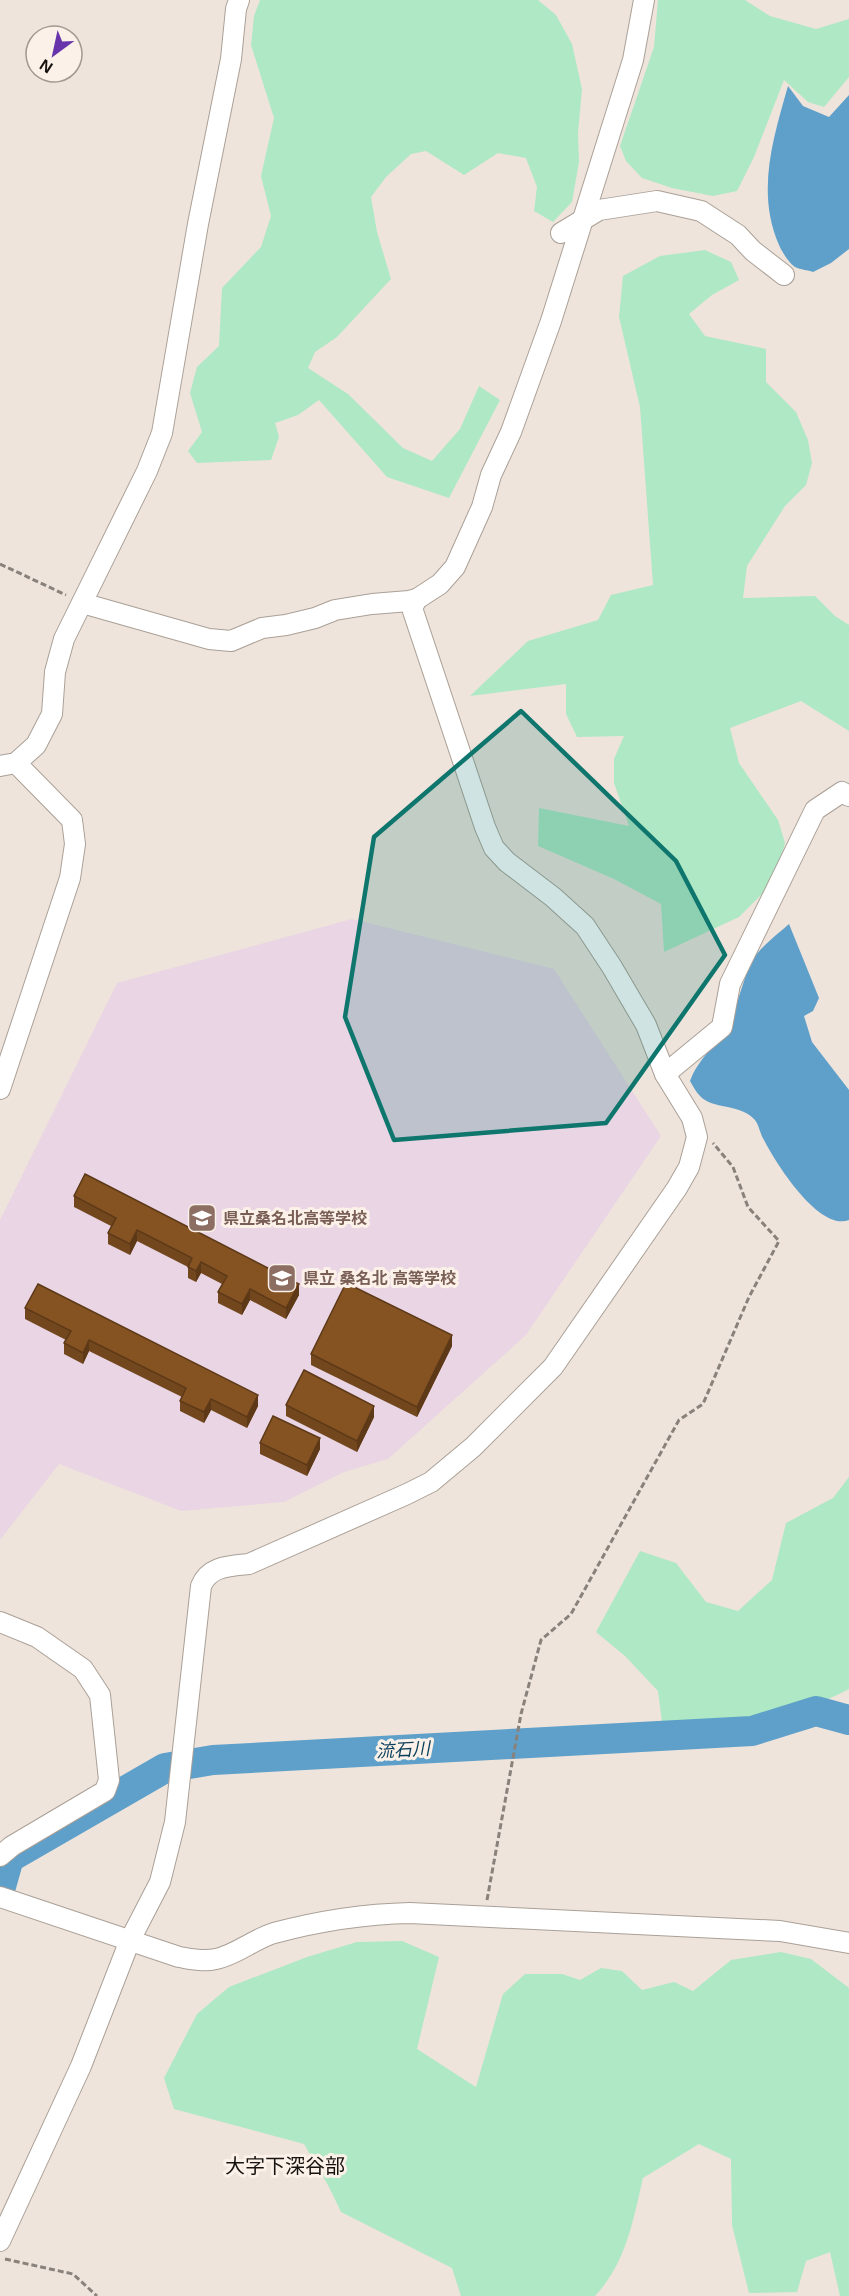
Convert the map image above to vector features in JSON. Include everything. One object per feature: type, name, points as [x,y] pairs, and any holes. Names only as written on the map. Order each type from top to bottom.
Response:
[{"type":"street","points":[[0,1089],[70,878],[75,844],[72,820],[8,765],[36,745],[52,714],[55,672],[64,639],[147,471],[162,433],[198,224],[231,59],[239,0]]},
{"type":"street","points":[[82,603],[209,639],[231,641],[262,628],[306,621],[335,610],[409,601],[440,584],[455,567],[482,507],[491,475],[511,432],[551,321],[633,60],[644,0]]},
{"type":"street","points":[[561,233],[599,210],[644,201],[684,205],[701,211],[738,235],[753,251],[784,275]]},
{"type":"street","points":[[0,2241],[81,2066],[130,1940],[160,1882],[175,1822],[201,1586],[204,1577],[224,1567],[249,1564],[407,1494],[431,1482],[473,1447],[553,1367],[677,1188],[689,1167],[697,1137],[692,1118],[665,1074],[646,1025],[585,926],[553,897],[507,862],[494,848],[415,620],[412,608],[417,598]]},
{"type":"street","points":[[665,1074],[722,1028],[730,984],[814,810],[842,792],[849,796]]},
{"type":"street","points":[[0,1622],[37,1637],[83,1669],[100,1695],[109,1780],[105,1791],[12,1846],[0,1856]]},
{"type":"street","points":[[3,1898],[179,1958],[199,1961],[217,1959],[272,1934],[368,1914],[410,1913],[780,1930],[849,1943]]},
{"type":"path","points":[[0,564],[82,603]]},
{"type":"path","points":[[484,1916],[521,1713],[541,1640],[571,1614],[679,1420],[703,1404],[749,1297],[779,1241],[748,1207],[733,1167],[709,1138],[697,1137]]},
{"type":"path","points":[[0,2258],[73,2274],[98,2296]]},
{"type":"highlighted area","points":[[521,711],[676,861],[725,955],[606,1123],[394,1140],[345,1017],[374,837]]},
{"type":"shaded area","name":"県立 桑名北 高等学校","points":[[352,919],[554,969],[661,1136],[526,1335],[388,1459],[344,1472],[284,1502],[181,1511],[59,1464],[0,1540],[0,1220],[117,983]]},
{"type":"green space","points":[[260,0],[538,0],[556,15],[572,44],[582,89],[578,133],[579,162],[572,202],[553,222],[534,211],[537,187],[526,158],[498,153],[464,175],[426,151],[411,154],[386,177],[371,197],[377,232],[391,279],[337,337],[315,352],[308,368],[348,394],[403,448],[432,461],[460,429],[479,386],[500,400],[449,498],[387,477],[319,400],[298,415],[275,423],[279,437],[271,460],[197,463],[188,451],[202,432],[190,393],[197,367],[219,346],[222,288],[261,247],[271,216],[261,176],[274,118],[251,45],[254,16]]},
{"type":"green space","points":[[658,0],[745,0],[770,16],[816,29],[849,19],[849,77],[824,107],[808,102],[784,80],[754,157],[737,191],[713,196],[672,188],[642,178],[626,161],[620,146],[654,47]]},
{"type":"green space","points":[[705,250],[731,262],[739,280],[712,295],[689,314],[705,336],[766,349],[766,382],[796,412],[808,440],[812,463],[806,485],[785,506],[747,566],[743,598],[815,596],[835,616],[849,625],[849,731],[801,701],[730,728],[739,763],[778,820],[785,843],[774,882],[739,917],[664,952],[661,904],[614,879],[538,846],[539,808],[629,826],[614,783],[614,759],[624,736],[577,737],[566,714],[566,684],[470,696],[528,641],[598,620],[611,595],[653,585],[640,407],[619,317],[623,276],[660,256]]},
{"type":"green space","points":[[849,1477],[849,1689],[805,1709],[758,1723],[710,1729],[662,1722],[658,1691],[625,1656],[596,1632],[640,1551],[676,1563],[706,1602],[738,1611],[772,1580],[786,1523],[833,1498]]},
{"type":"green space","points":[[402,1941],[439,1957],[417,2049],[476,2087],[503,1994],[525,1974],[562,1974],[580,1980],[601,1968],[622,1971],[642,1990],[674,1982],[693,1991],[731,1960],[781,1952],[811,1959],[849,1988],[849,2296],[840,2296],[830,2252],[806,2261],[797,2292],[749,2293],[732,2225],[731,2159],[699,2144],[643,2178],[632,2226],[621,2256],[606,2283],[595,2296],[461,2296],[452,2268],[341,2212],[304,2144],[174,2109],[164,2078],[197,2014],[229,1987],[307,1957],[357,1942]]},
{"type":"water","points":[[788,86],[803,106],[829,117],[849,95],[849,249],[831,263],[813,272],[795,267],[786,257],[772,225],[769,205],[768,185],[772,146]]},
{"type":"water","points":[[789,924],[819,998],[813,1011],[804,1016],[812,1042],[849,1090],[849,1220],[837,1221],[825,1216],[812,1206],[799,1193],[778,1163],[754,1119],[741,1111],[705,1100],[690,1081],[693,1073],[728,1024],[751,962],[767,943]]},
{"type":"building","points":[[85,1174],[299,1284],[286,1308],[250,1289],[242,1304],[218,1292],[227,1276],[201,1262],[196,1271],[188,1267],[192,1258],[137,1230],[130,1244],[108,1233],[116,1218],[74,1196]]},
{"type":"building","points":[[346,1283],[452,1335],[417,1407],[311,1354]]},
{"type":"building","points":[[38,1284],[258,1395],[247,1417],[211,1399],[204,1412],[180,1401],[186,1388],[89,1340],[83,1353],[64,1343],[71,1331],[25,1308]]},
{"type":"building","points":[[304,1370],[374,1406],[357,1441],[286,1405]]},
{"type":"building","points":[[273,1416],[320,1438],[307,1465],[260,1443]]},
{"type":"waterway","name":"流石川","points":[[0,1890],[9,1858],[165,1768],[213,1760],[752,1731],[816,1711],[849,1720]]},
{"type":"place","name":"県立桑名北高等学校","points":[[202,1218]]},
{"type":"place","name":"県立 桑名北 高等学校","points":[[282,1278]]},
{"type":"district","name":"大字下深谷部","points":[[285,2166]]}]
